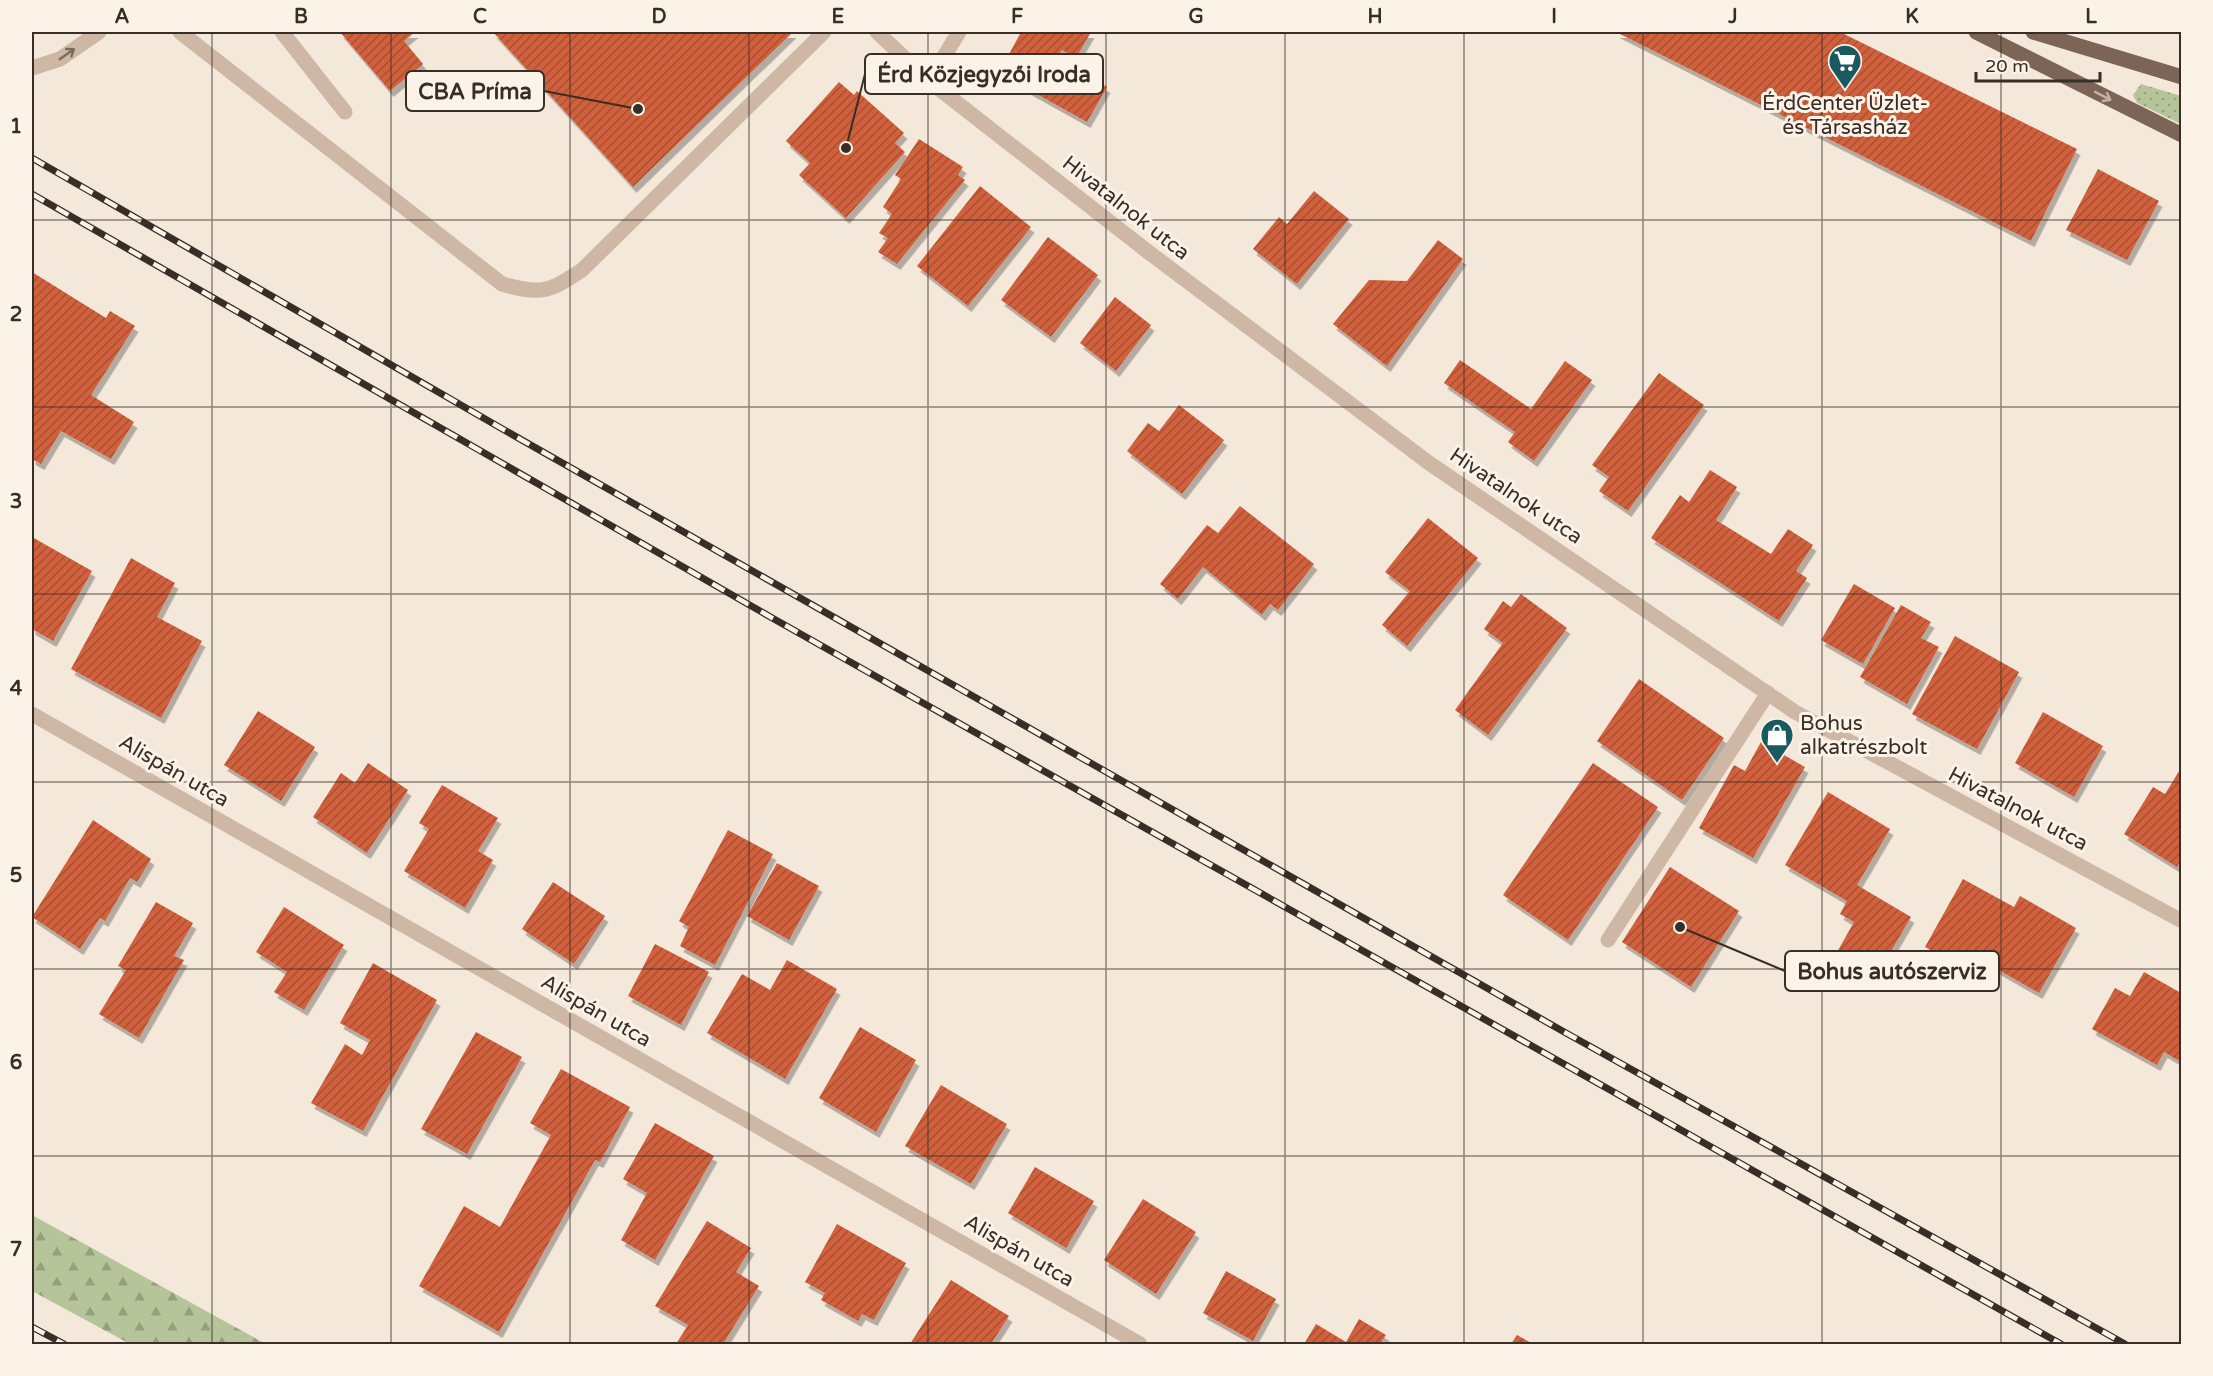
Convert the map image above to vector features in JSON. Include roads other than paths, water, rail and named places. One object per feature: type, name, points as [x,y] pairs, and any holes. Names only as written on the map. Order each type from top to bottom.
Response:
[{"type":"main road","points":[[1976,32],[2181,135]]},
{"type":"main road","points":[[2033,32],[2181,76]]},
{"type":"street","points":[[32,68],[60,59],[99,32]]},
{"type":"street","points":[[180,32],[502,284],[528,291],[555,288],[582,270],[824,32]]},
{"type":"street","points":[[282,32],[345,112]]},
{"type":"street","name":"Hivatalnok utca","points":[[877,32],[929,81],[1147,251],[1429,463],[1795,712],[2181,921]]},
{"type":"street","points":[[929,81],[959,32]]},
{"type":"street","points":[[1608,940],[1768,693]]},
{"type":"street","name":"Alispán utca","points":[[32,714],[1140,1344]]},
{"type":"railway","points":[[32,158],[506,431],[1566,1033],[2125,1344]]},
{"type":"railway","points":[[32,194],[774,619],[2061,1344]]},
{"type":"railway","points":[[32,1327],[64,1344]]},
{"type":"place","name":"ÉrdCenter Üzlet- és Társasház","points":[[1845,90]]},
{"type":"place","name":"CBA Príma","points":[[638,109]]},
{"type":"place","name":"Érd Közjegyzői Iroda","points":[[846,148]]},
{"type":"place","name":"Bohus alkatrészbolt","points":[[1777,764]]},
{"type":"place","name":"Bohus autószerviz","points":[[1680,927]]}]
